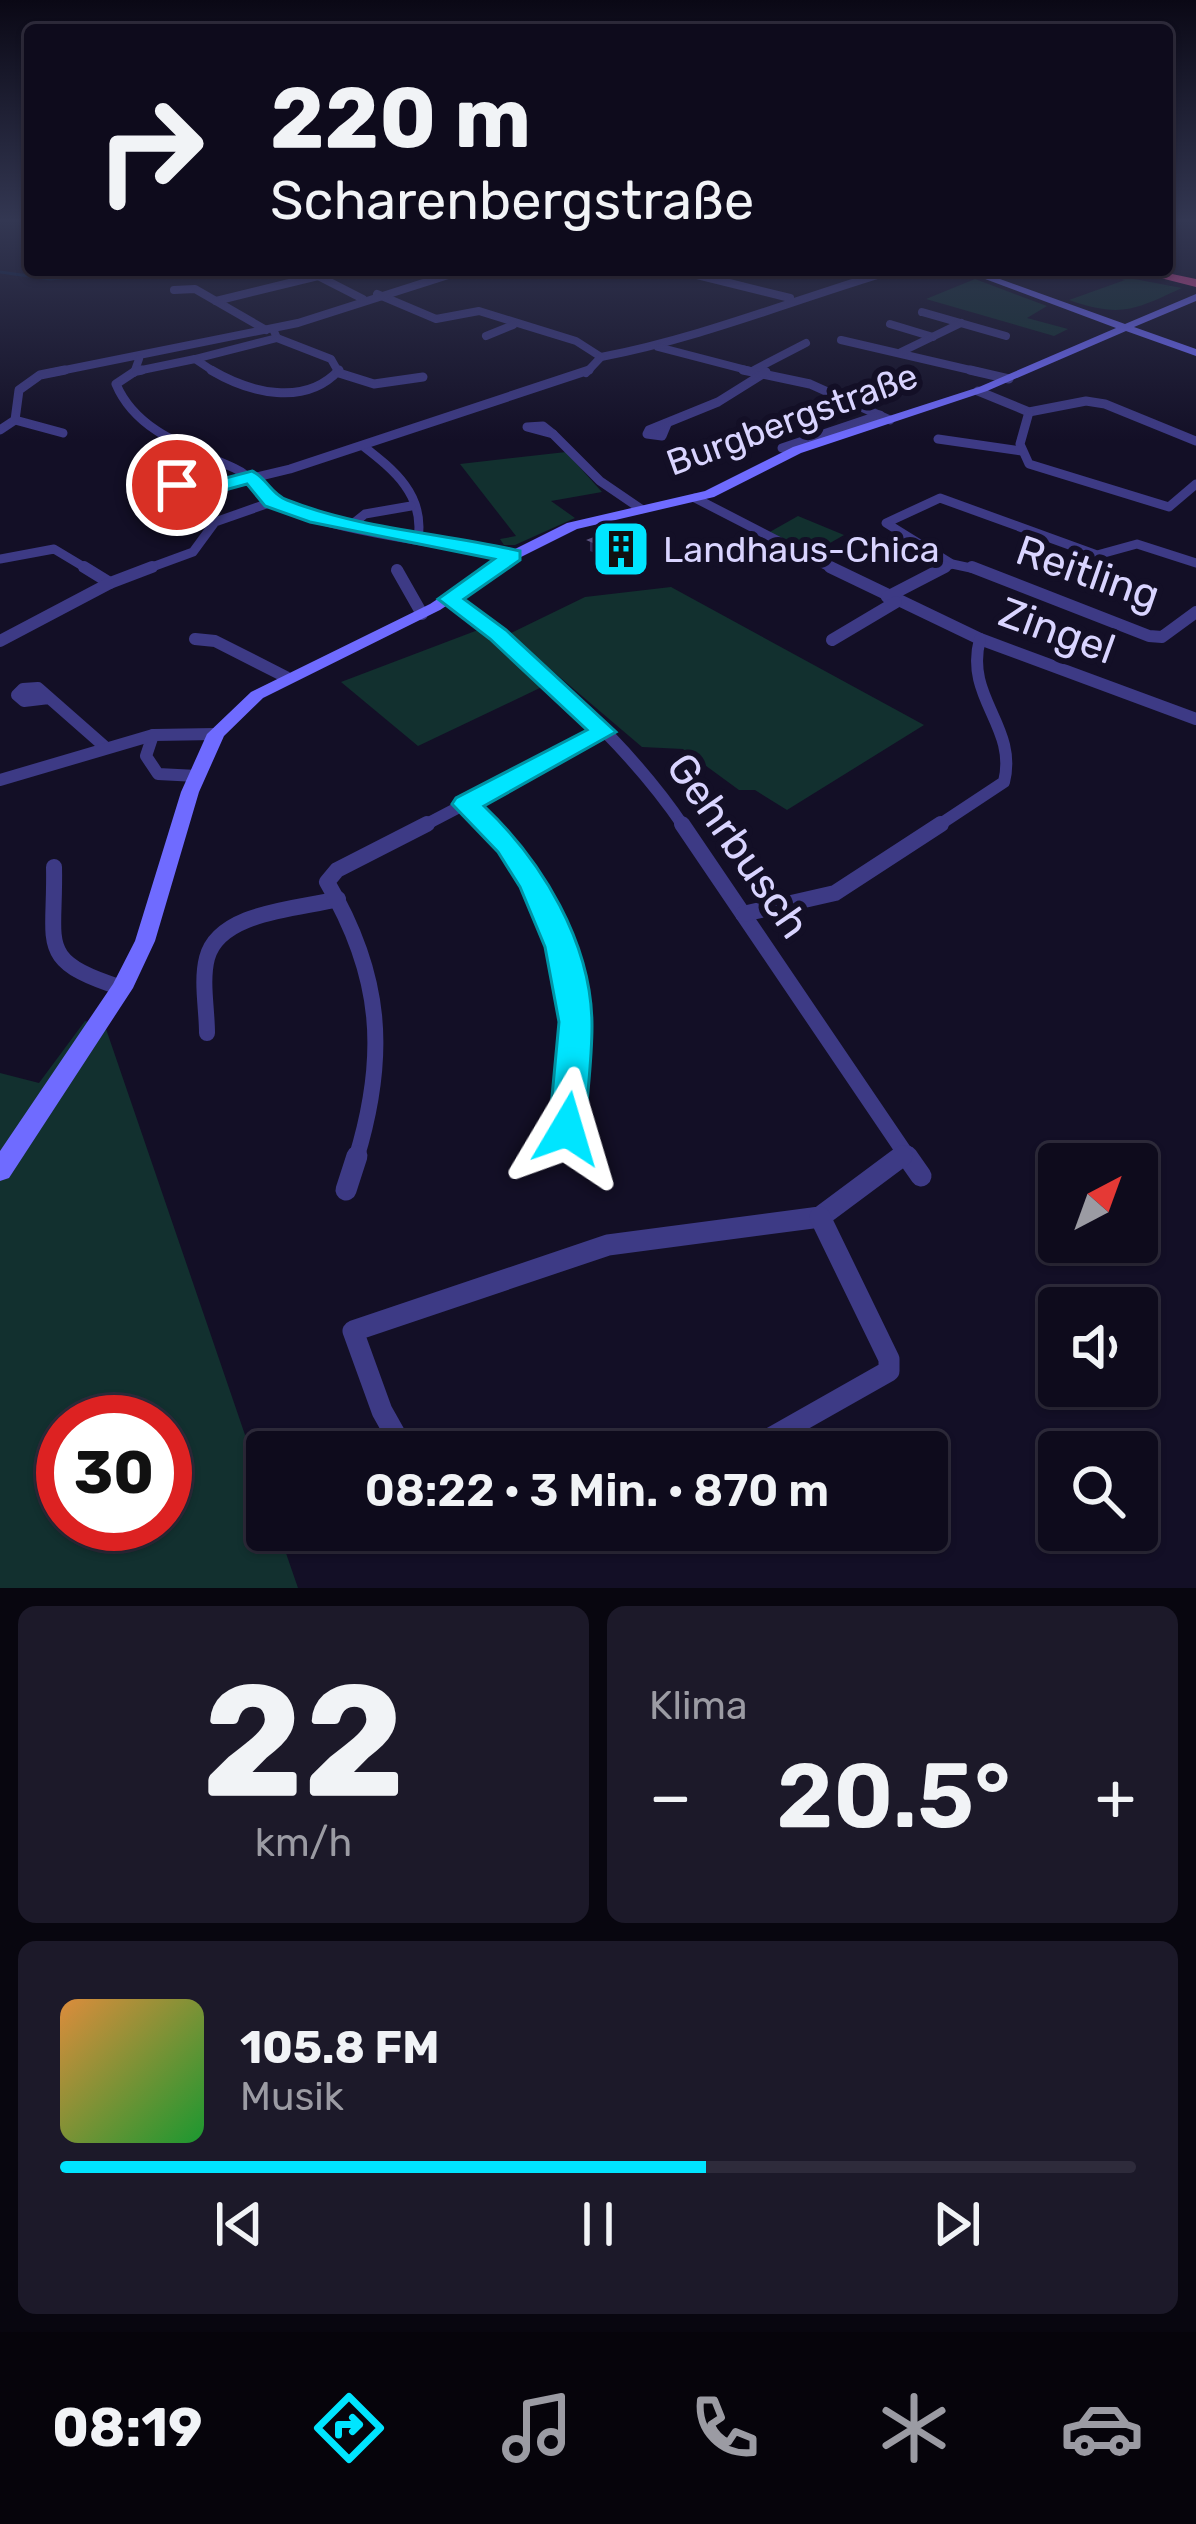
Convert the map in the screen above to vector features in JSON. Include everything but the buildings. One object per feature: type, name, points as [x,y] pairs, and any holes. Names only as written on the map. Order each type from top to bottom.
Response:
[{"type":"street","points":[[203,293],[331,359],[339,374]]},
{"type":"street","points":[[216,301],[248,293]]},
{"type":"street","points":[[351,293],[363,299]]},
{"type":"street","points":[[0,430],[15,420],[20,390],[40,375],[195,359],[380,293]]},
{"type":"street","points":[[770,293],[794,299]]},
{"type":"street","points":[[377,294],[436,319],[479,310],[513,325],[579,342],[597,356],[658,347],[814,293]]},
{"type":"street","points":[[1030,293],[1196,353]]},
{"type":"street","name":"Burgbergstraße","points":[[0,1171],[122,988],[145,941],[197,776],[216,734],[237,710],[286,677],[422,614],[512,556],[585,521],[695,499],[792,452],[885,417],[1010,379],[1196,297]]},
{"type":"street","points":[[922,311],[1006,336]]},
{"type":"street","points":[[1082,312],[1116,319],[1152,317],[1149,329],[1166,343]]},
{"type":"street","points":[[1097,318],[1109,336]]},
{"type":"street","points":[[901,352],[961,323]]},
{"type":"street","points":[[890,324],[933,337]]},
{"type":"street","points":[[486,336],[513,325]]},
{"type":"street","points":[[272,332],[138,365],[116,387],[141,419],[168,437],[252,476],[272,502],[350,526],[512,556]]},
{"type":"street","points":[[841,340],[1010,379]]},
{"type":"street","points":[[667,424],[718,402],[806,343]]},
{"type":"street","points":[[658,347],[686,358],[822,388],[885,417]]},
{"type":"street","points":[[177,485],[203,490],[363,446],[586,373],[597,356]]},
{"type":"street","points":[[195,359],[234,384],[268,396],[339,374],[374,384],[423,377]]},
{"type":"street","points":[[978,391],[1029,412],[1096,402],[1196,441]]},
{"type":"street","points":[[1029,412],[1022,452],[1029,464],[1169,507],[1196,484]]},
{"type":"street","points":[[15,420],[63,433]]},
{"type":"street","points":[[555,435],[595,478],[641,509]]},
{"type":"street","points":[[938,440],[1022,452]]},
{"type":"street","points":[[363,446],[407,481],[421,530],[418,539]]},
{"type":"street","name":"Reitling","points":[[1196,563],[1137,544],[1097,555],[940,498],[887,518],[889,527],[952,564],[971,567],[1156,638],[1196,612]]},
{"type":"street","name":"Zingel","points":[[695,499],[891,600],[980,639],[1196,719]]},
{"type":"street","points":[[0,641],[110,583],[180,558],[200,545],[215,522],[272,502]]},
{"type":"street","points":[[350,526],[365,514],[411,506]]},
{"type":"street","points":[[0,559],[55,548],[110,583]]},
{"type":"street","name":"Reitling","points":[[891,600],[952,564]]},
{"type":"street","points":[[397,570],[422,614]]},
{"type":"street","name":"Gehrbusch","points":[[449,599],[498,634],[650,776],[921,1176]]},
{"type":"street","points":[[832,640],[891,600]]},
{"type":"street","points":[[196,639],[215,640],[286,677]]},
{"type":"street","points":[[743,914],[835,893],[1004,782],[1010,754],[972,674],[980,639]]},
{"type":"street","points":[[49,698],[104,746]]},
{"type":"street","points":[[346,1190],[369,1121],[380,1025],[365,954],[326,882],[337,870],[603,732]]},
{"type":"street","points":[[0,780],[153,735],[216,734]]},
{"type":"street","points":[[153,735],[146,756],[158,774],[197,776]]},
{"type":"street","points":[[466,804],[508,845],[535,885],[561,947],[576,1022],[567,1129]]},
{"type":"street","points":[[54,867],[52,950],[64,969],[122,988]]},
{"type":"street","points":[[207,1033],[207,952],[215,939],[250,920],[338,899]]},
{"type":"street","points":[[393,1431],[353,1331],[608,1244],[820,1217],[886,1163],[906,1153]]},
{"type":"street","points":[[784,1431],[889,1372],[889,1359],[820,1217]]},
{"type":"green space","points":[[940,293],[1013,293],[1047,306],[1027,318],[1068,329],[1054,336],[926,299]]},
{"type":"green space","points":[[1088,293],[1170,293],[1115,310],[1069,300]]},
{"type":"green space","points":[[566,452],[602,492],[551,501],[575,518],[515,545],[504,545],[500,539],[516,536],[460,464]]},
{"type":"green space","points":[[798,516],[844,535],[809,555],[768,533]]},
{"type":"green space","points":[[671,587],[924,725],[787,810],[755,790],[739,790],[683,749],[642,747],[509,634],[585,597]]},
{"type":"green space","points":[[478,630],[544,686],[418,746],[341,682]]},
{"type":"green space","points":[[85,1021],[105,1026],[246,1438],[246,1551],[285,1551],[298,1588],[0,1588],[0,1073],[39,1083]]},
{"type":"place","name":"Landhaus-Chica","points":[[621,549]]},
{"type":"route","points":[[177,485],[203,490],[252,476],[272,502],[318,518],[512,556],[449,599],[498,634],[603,732],[466,804],[508,845],[535,885],[561,947],[576,1022],[567,1129]]}]
